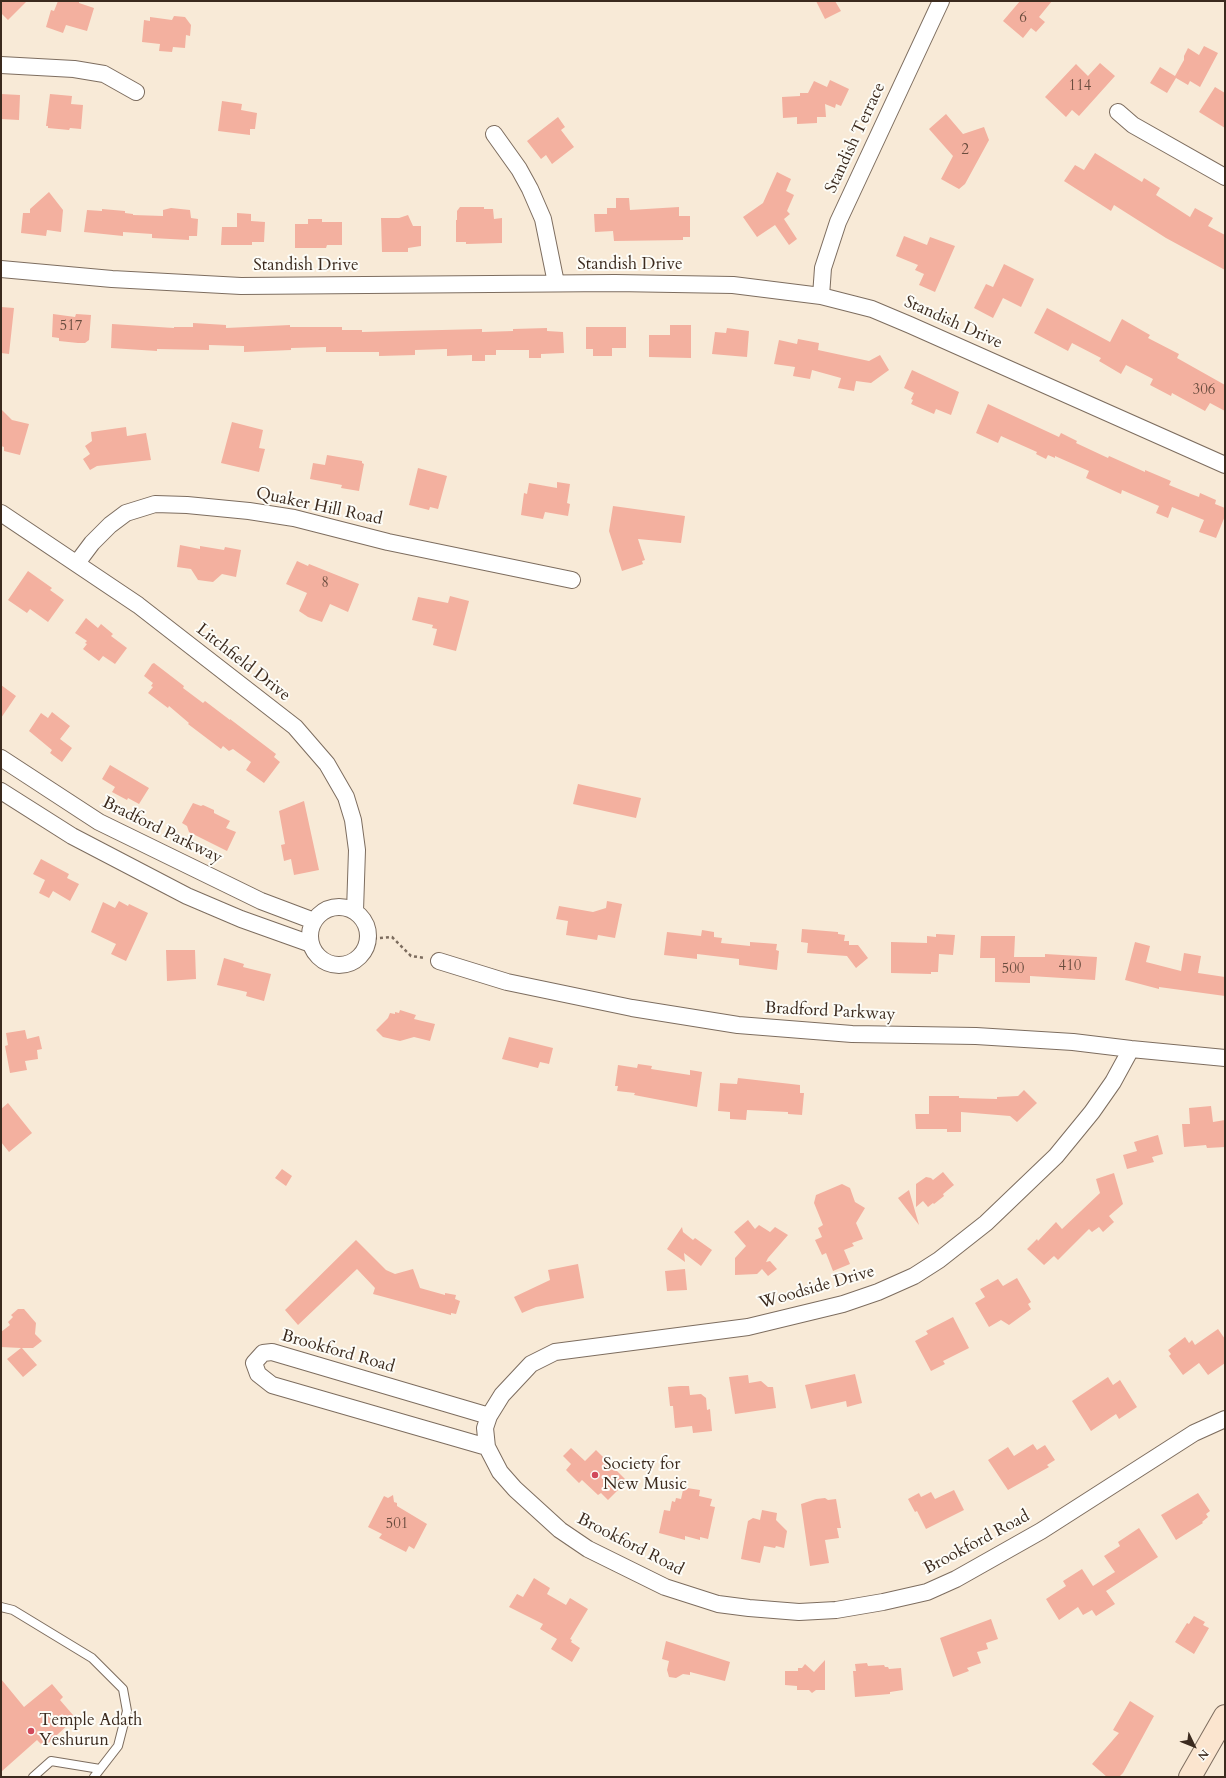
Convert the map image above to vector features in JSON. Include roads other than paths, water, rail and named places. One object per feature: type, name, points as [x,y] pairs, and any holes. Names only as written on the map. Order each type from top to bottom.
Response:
[{"type":"street","name":"Standish Terrace","points":[[821,296],[823,268],[838,222],[941,1]]},
{"type":"street","points":[[1,65],[74,69],[104,74],[136,92]]},
{"type":"street","points":[[1118,112],[1133,125],[1225,177]]},
{"type":"street","points":[[494,134],[519,168],[543,219],[556,283]]},
{"type":"street","name":"Standish Drive","points":[[1,269],[112,279],[241,286],[614,282],[733,285],[821,296],[872,309],[904,322],[1225,465]]},
{"type":"street","name":"Quaker Hill Road","points":[[78,563],[92,543],[126,513],[155,504],[187,505],[249,511],[294,518],[388,542],[572,580]]},
{"type":"street","name":"Litchfield Drive","points":[[1,513],[78,563],[138,605],[295,726],[327,764],[346,797],[353,820],[357,850],[355,911]]},
{"type":"street","name":"Bradford Parkway","points":[[1,758],[99,822],[261,901],[314,921]]},
{"type":"street","points":[[1,791],[72,836],[187,896],[241,919],[311,944]]},
{"type":"street","points":[[337,906],[346,907],[355,911],[365,923],[368,939],[366,946],[356,959],[342,964],[326,962],[315,952],[311,944],[310,936],[314,921],[320,914],[337,906]]},
{"type":"street","name":"Bradford Parkway","points":[[440,961],[507,982],[632,1008],[738,1025],[852,1034],[976,1036],[1066,1041],[1131,1050],[1225,1058]]},
{"type":"street","name":"Woodside Drive","points":[[489,1416],[502,1394],[531,1364],[555,1352],[748,1327],[843,1304],[878,1292],[914,1276],[939,1260],[986,1223],[1056,1156],[1092,1112],[1113,1082],[1131,1050]]},
{"type":"street","name":"Brookford Road","points":[[487,1447],[272,1385],[258,1374],[254,1363],[263,1353],[272,1352],[489,1416],[485,1428],[487,1447],[500,1472],[515,1489],[560,1530],[588,1549],[665,1586],[718,1604],[799,1612],[836,1610],[883,1602],[927,1592],[956,1579],[1041,1531],[1194,1433],[1225,1419]]},
{"type":"street","points":[[1190,1777],[1225,1716]]},
{"type":"lane","points":[[1,1607],[13,1610],[92,1658],[122,1689],[126,1711],[118,1746],[94,1777]]},
{"type":"lane","points":[[33,1777],[51,1761],[100,1769]]},
{"type":"place","name":"Society for New Music","points":[[595,1475]]},
{"type":"place","name":"Temple Adath Yeshurun","points":[[31,1731]]}]
